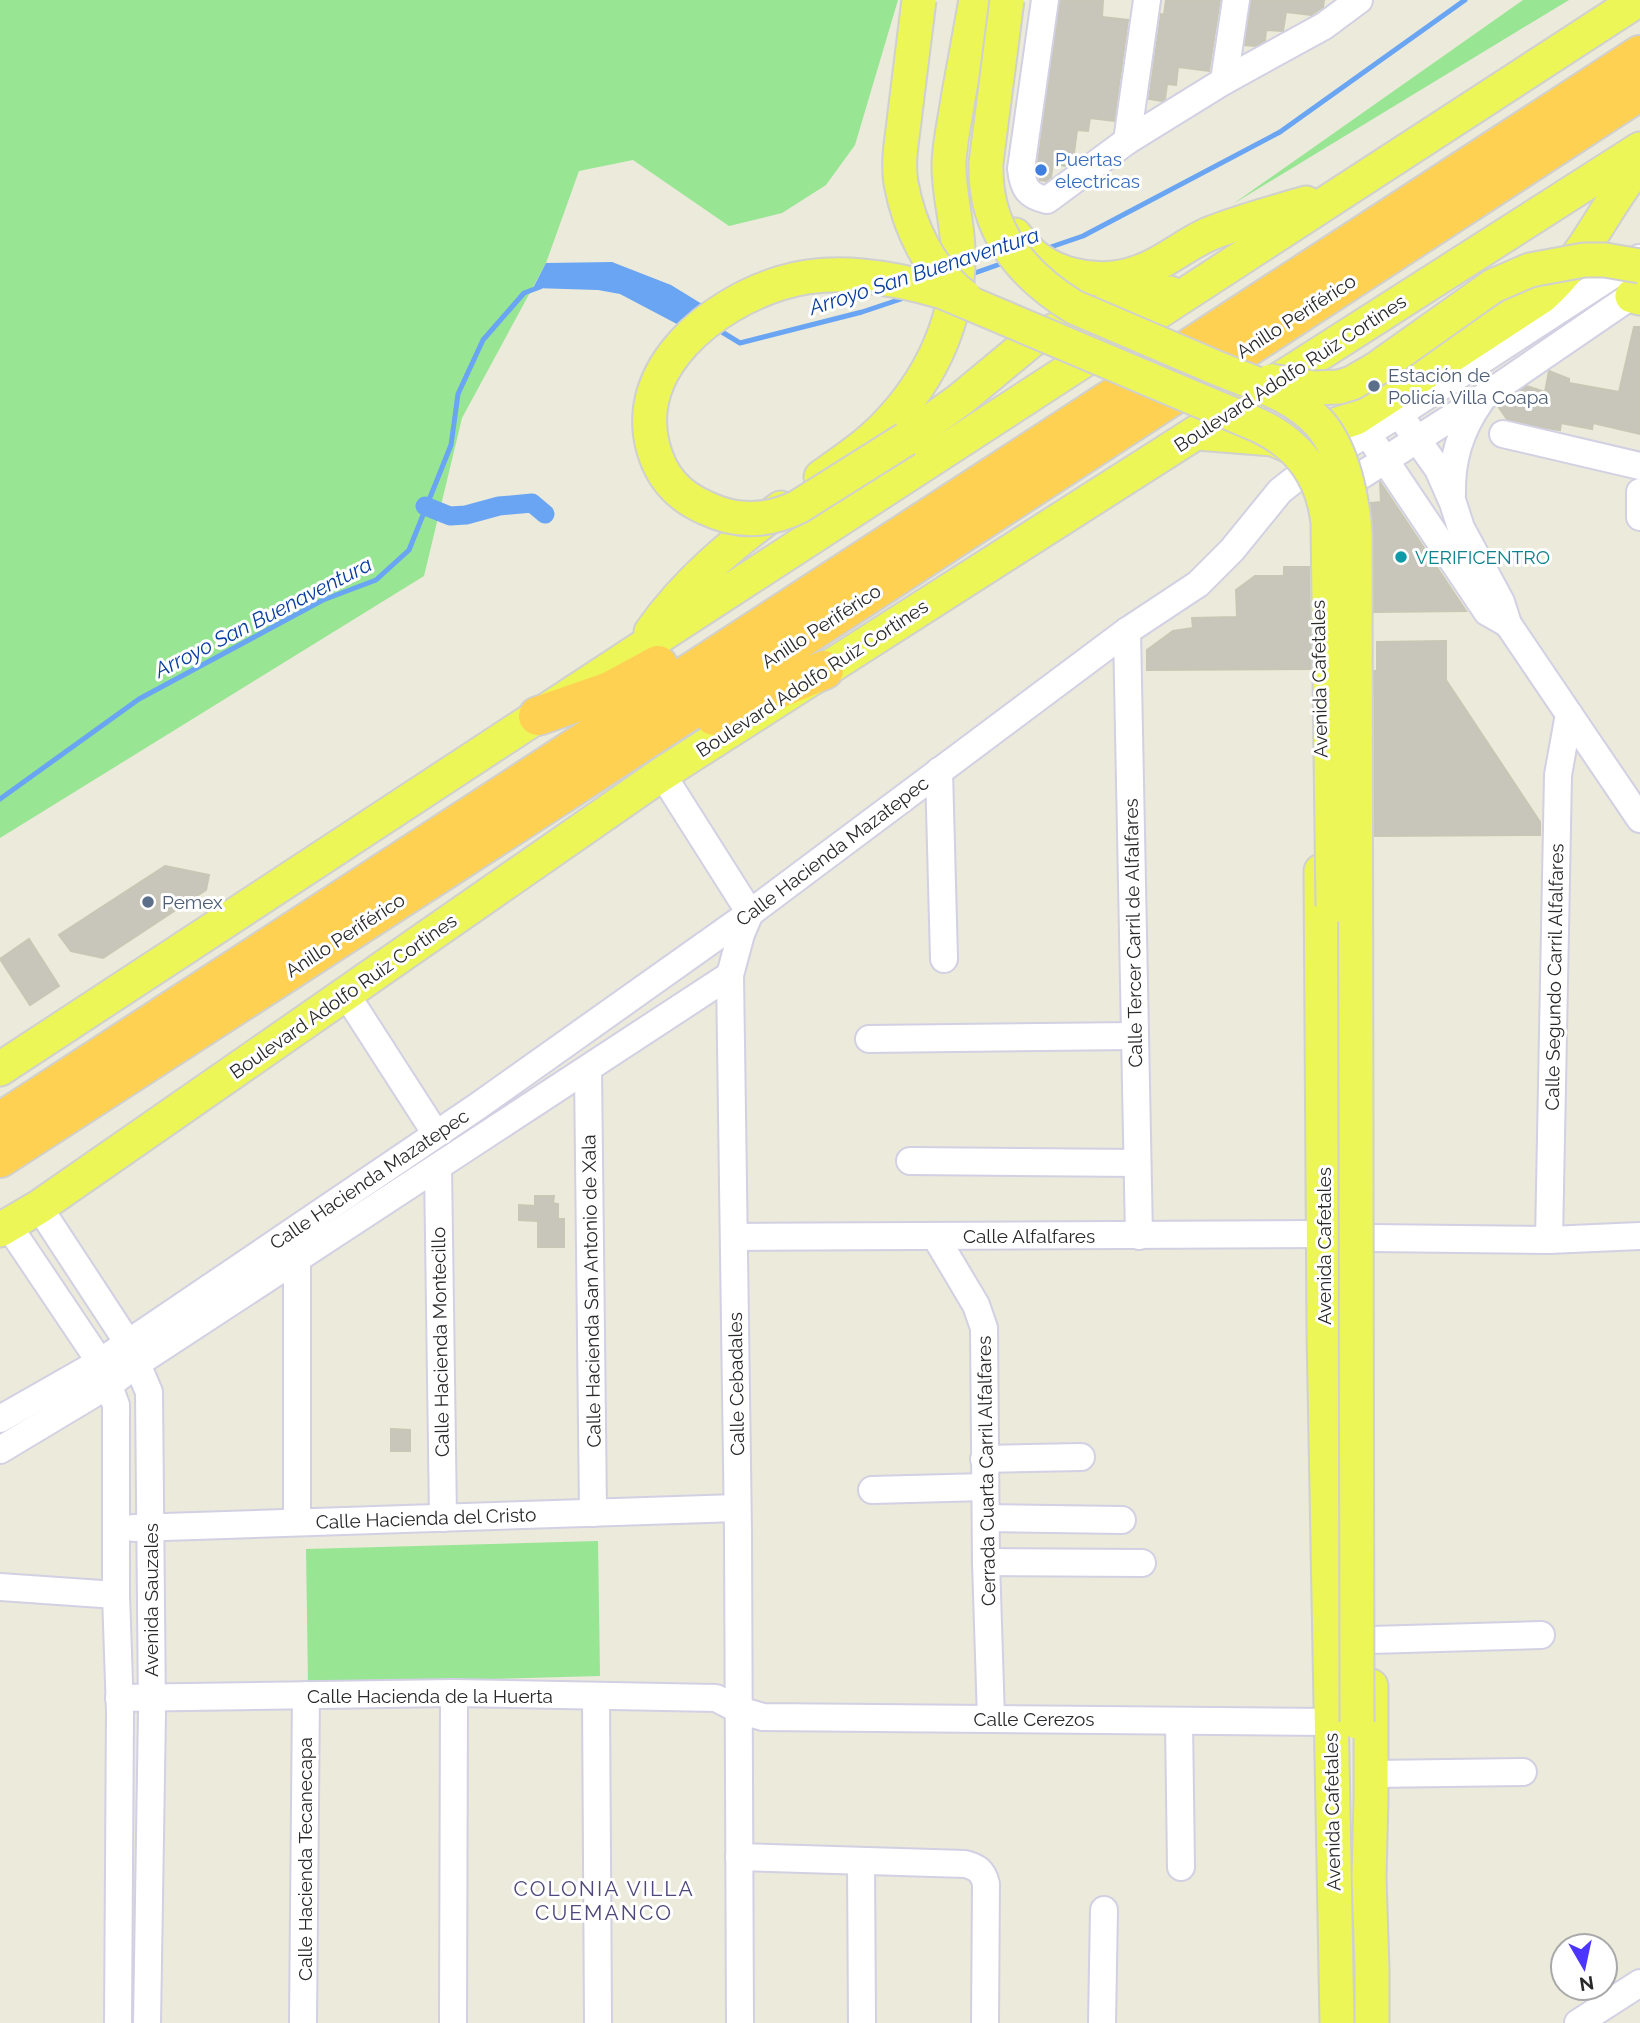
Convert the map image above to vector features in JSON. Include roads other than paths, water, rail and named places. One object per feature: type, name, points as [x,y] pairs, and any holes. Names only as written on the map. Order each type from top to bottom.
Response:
[{"type":"highway","name":"Anillo Periférico","points":[[0,1122],[1640,55]]},
{"type":"highway","name":"Anillo Periférico","points":[[0,1158],[1640,91]]},
{"type":"highway","points":[[538,716],[610,691],[720,631],[811,593]]},
{"type":"highway","points":[[628,751],[824,670]]},
{"type":"main road","points":[[919,0],[901,153],[901,182],[921,246],[951,287],[981,309]]},
{"type":"main road","points":[[637,651],[673,604],[713,561],[869,441],[900,410],[930,368],[945,333],[954,300],[958,252],[951,197],[950,145],[976,0]]},
{"type":"main road","points":[[1007,0],[985,180],[991,211],[1004,239],[1029,274],[1051,293],[1074,307],[1296,403],[1320,424],[1339,460],[1354,511],[1343,1722],[1357,1798],[1361,1888],[1372,1969]]},
{"type":"main road","points":[[1022,0],[998,153],[999,190],[1011,229],[1023,247],[1043,264],[1059,271],[1096,278],[1113,278],[1143,271],[1219,230],[1339,194]]},
{"type":"main road","points":[[0,1069],[1638,0]]},
{"type":"main road","name":"Boulevard Adolfo Ruiz Cortines","points":[[4,1228],[39,1208],[662,774],[1640,149]]},
{"type":"main road","points":[[1260,426],[1304,433],[1356,418],[1541,297],[1574,262],[1640,163]]},
{"type":"main road","points":[[1221,370],[1304,387],[1339,387],[1364,377],[1493,286],[1516,275],[1542,267],[1584,260],[1605,260],[1638,287]]},
{"type":"main road","points":[[1196,286],[1095,313],[1042,335],[1018,350],[961,399],[906,439],[785,513],[759,519],[731,518],[692,502],[673,487],[659,465],[651,438],[650,409],[657,383],[685,341],[702,325],[741,299],[783,282],[805,277],[874,277],[943,292],[981,309],[1260,426],[1275,433],[1309,465],[1322,491],[1326,509],[1335,1084],[1329,1130],[1328,1186],[1324,1198]]},
{"type":"main road","points":[[1197,433],[1273,439],[1289,446],[1308,469]]},
{"type":"main road","name":"Avenida Cafetales","points":[[1372,2023],[1369,1877],[1371,1238],[1365,564],[1373,468]]},
{"type":"main road","name":"Avenida Cafetales","points":[[1308,469],[1315,504],[1318,556],[1324,1331],[1343,1722],[1337,2023]]},
{"type":"main road","points":[[1318,556],[1325,545],[1349,545],[1365,564]]},
{"type":"main road","points":[[1324,1331],[1327,1318],[1345,1310],[1358,1315],[1371,1336]]},
{"type":"street","points":[[1045,0],[1021,169],[1027,192],[1047,200],[1127,141],[1326,13],[1359,0]]},
{"type":"street","points":[[1127,141],[1147,0]]},
{"type":"street","points":[[1224,81],[1236,0]]},
{"type":"street","name":"Calle Hacienda Mazatepec","points":[[3,1434],[105,1373],[214,1299],[436,1134],[750,913],[1127,631],[1198,584],[1232,550],[1280,491],[1308,469],[1399,414],[1640,257]]},
{"type":"street","points":[[1315,504],[1485,396],[1638,287]]},
{"type":"street","points":[[1453,503],[1452,484],[1458,446],[1485,396]]},
{"type":"street","points":[[1399,414],[1438,469],[1466,541],[1501,602],[1508,624],[1640,819]]},
{"type":"street","points":[[1367,434],[1373,468],[1487,612],[1508,624]]},
{"type":"street","points":[[1503,434],[1640,466]]},
{"type":"street","points":[[1308,469],[1373,468]]},
{"type":"street","points":[[1640,492],[1640,517]]},
{"type":"street","name":"Calle Tercer Carril de Alfalfares","points":[[1127,631],[1139,1236]]},
{"type":"street","name":"Calle Segundo Carril Alfalfares","points":[[1549,1240],[1558,775],[1569,714]]},
{"type":"street","points":[[939,772],[944,959]]},
{"type":"street","points":[[662,774],[750,913]]},
{"type":"street","name":"Calle Cebadales","points":[[740,2023],[730,975],[741,934],[750,913]]},
{"type":"street","name":"Calle Hacienda Mazatepec","points":[[214,1299],[297,1259],[730,975]]},
{"type":"street","points":[[346,995],[436,1134]]},
{"type":"street","points":[[869,1039],[1135,1036]]},
{"type":"street","name":"Calle Hacienda San Antonio de Xala","points":[[588,1070],[593,1513]]},
{"type":"street","points":[[478,1106],[495,1130]]},
{"type":"street","points":[[910,1161],[1137,1163]]},
{"type":"street","name":"Calle Hacienda Montecillo","points":[[438,1167],[443,1518]]},
{"type":"street","name":"Avenida Sauzales","points":[[39,1208],[133,1353],[149,1392],[152,1698],[147,2023]]},
{"type":"street","name":"Avenida Sauzales","points":[[4,1228],[105,1373],[116,1405],[118,2023]]},
{"type":"street","name":"Calle Alfalfares","points":[[734,1237],[1324,1234]]},
{"type":"street","name":"Cerrada Cuarta Carril Alfalfares","points":[[935,1236],[976,1305],[985,1328],[984,1459],[991,1719]]},
{"type":"street","points":[[1371,1238],[1549,1240],[1640,1236]]},
{"type":"street","points":[[297,1259],[297,1522]]},
{"type":"street","points":[[116,1437],[149,1437]]},
{"type":"street","points":[[984,1459],[1081,1457]]},
{"type":"street","points":[[872,1490],[985,1487]]},
{"type":"street","name":"Calle Hacienda del Cristo","points":[[115,1528],[737,1508]]},
{"type":"street","points":[[986,1518],[1122,1520]]},
{"type":"street","points":[[986,1562],[1142,1563]]},
{"type":"street","points":[[0,1587],[116,1595]]},
{"type":"street","points":[[1371,1640],[1541,1635]]},
{"type":"street","points":[[453,2023],[454,1693]]},
{"type":"street","name":"Calle Hacienda de la Huerta","points":[[119,1698],[454,1693],[716,1698],[739,1710]]},
{"type":"street","name":"Calle Hacienda Tecanecapa","points":[[303,2023],[306,1695]]},
{"type":"street","points":[[596,1697],[598,2023]]},
{"type":"street","name":"Calle Cerezos","points":[[739,1710],[763,1717],[1343,1722]]},
{"type":"street","points":[[1180,1720],[1181,1867]]},
{"type":"street","points":[[1371,1774],[1523,1772]]},
{"type":"street","points":[[739,1857],[965,1864],[980,1870],[986,1884],[985,2023]]},
{"type":"street","points":[[861,1861],[862,2023]]},
{"type":"street","points":[[1102,2023],[1104,1910]]},
{"type":"street","points":[[1578,2023],[1640,1983]]},
{"type":"water","points":[[612,262],[671,285],[715,312],[694,333],[620,294],[598,290],[533,288],[546,263]]},
{"type":"waterway","name":"Arroyo San Buenaventura","points":[[1045,249],[1083,236],[1280,132],[1465,0]]},
{"type":"waterway","name":"Arroyo San Buenaventura","points":[[969,275],[1006,262]]},
{"type":"waterway","name":"Arroyo San Buenaventura","points":[[0,799],[139,699],[323,600],[376,580],[409,550],[451,445],[458,394],[483,340],[524,293],[540,287]]},
{"type":"waterway","name":"Arroyo San Buenaventura","points":[[717,329],[740,343],[862,312],[907,297]]},
{"type":"waterway","points":[[425,506],[450,516],[466,515],[499,506],[532,503],[545,514]]},
{"type":"place","name":"Puertas electricas","points":[[1041,170]]},
{"type":"place","name":"Estación de Policía Villa Coapa","points":[[1374,386]]},
{"type":"place","name":"VERIFICENTRO","points":[[1401,557]]},
{"type":"place","name":"Pemex","points":[[148,902]]},
{"type":"district","name":"COLONIA VILLA CUEMANCO","points":[[604,1900]]}]
